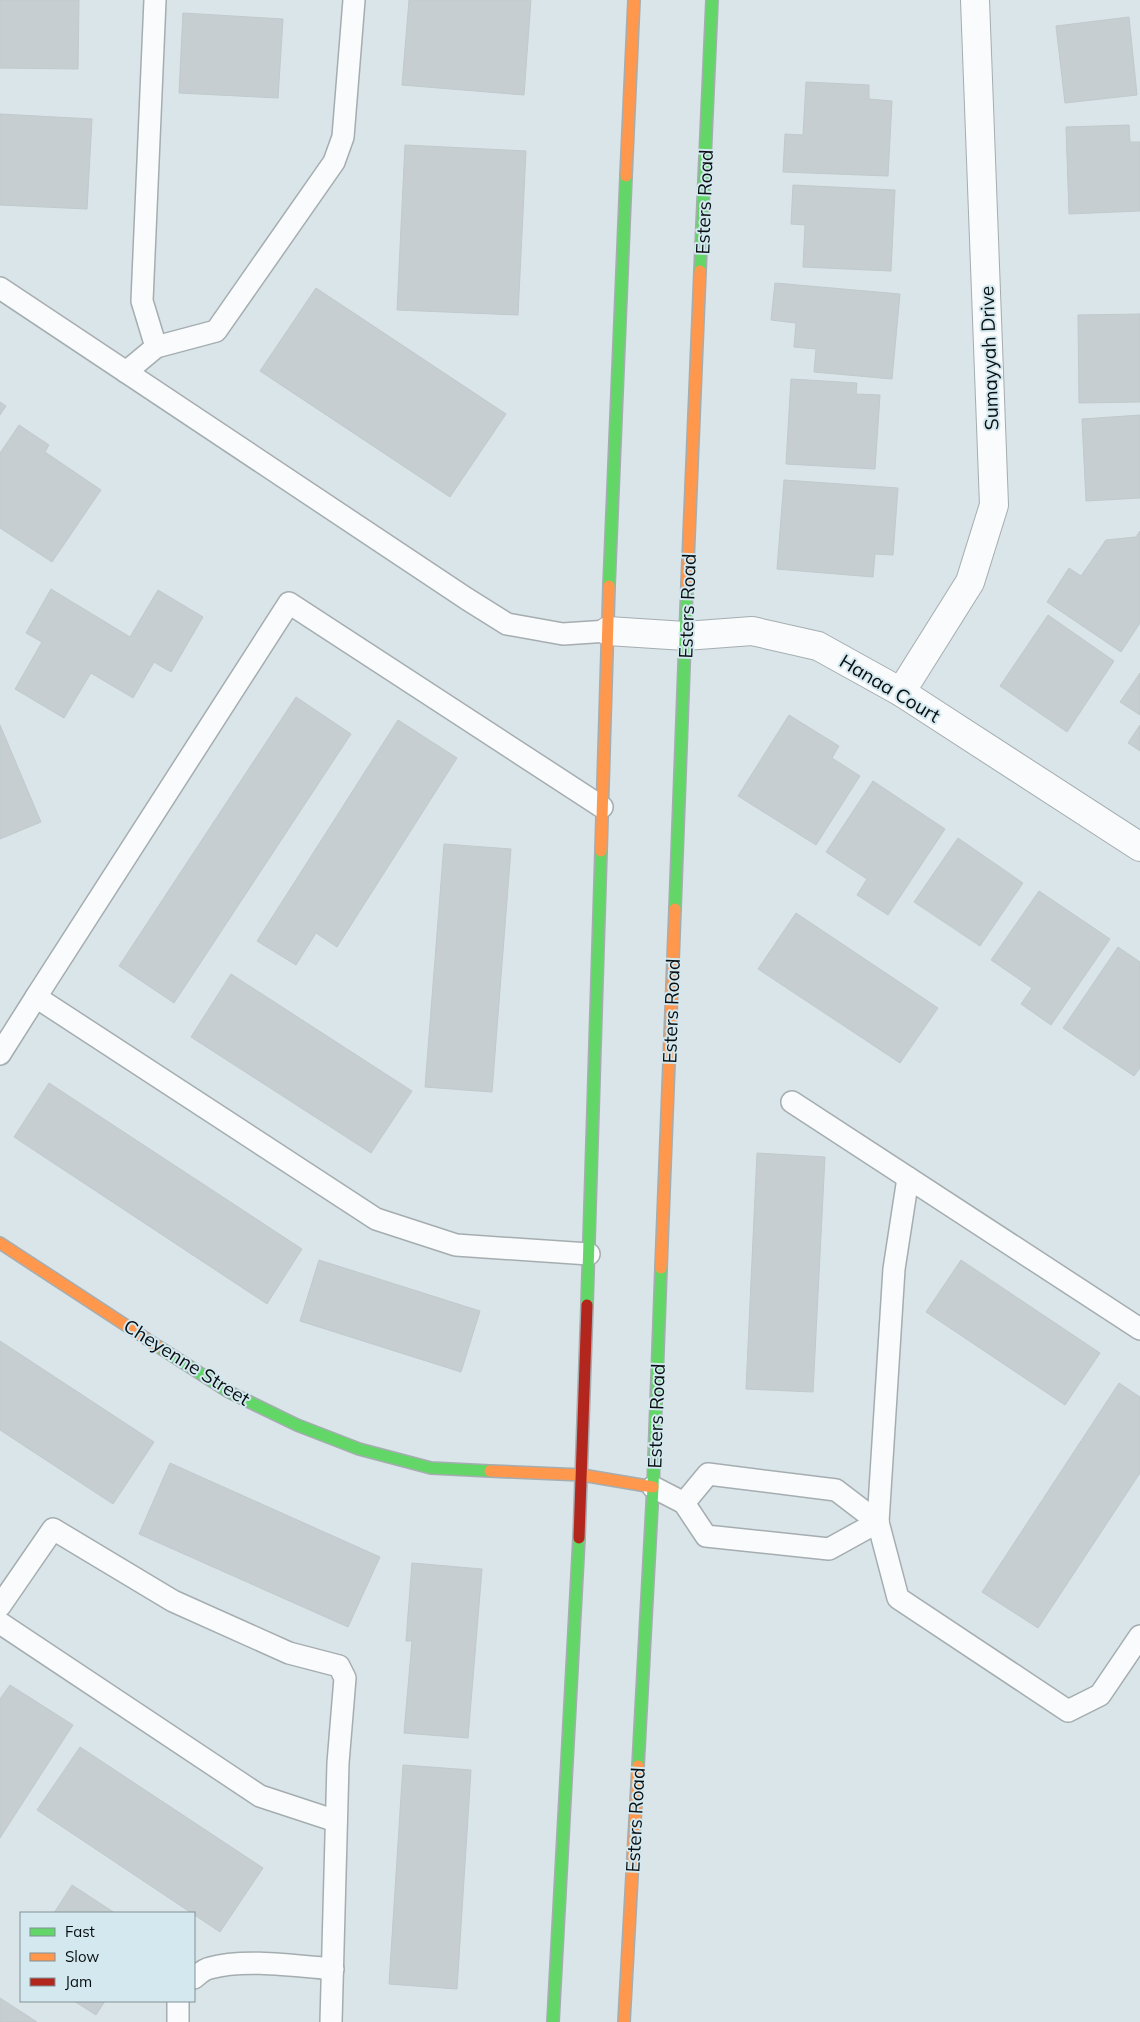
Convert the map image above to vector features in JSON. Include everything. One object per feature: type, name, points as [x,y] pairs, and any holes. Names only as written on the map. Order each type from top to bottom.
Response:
[{"type":"street","points":[[553,2022],[582,1475],[612,490],[634,0]]},
{"type":"street","name":"Esters Road","points":[[624,2022],[653,1488],[712,0]]},
{"type":"street","name":"Sumayyah Drive","points":[[901,692],[970,582],[994,505],[975,0]]},
{"type":"street","name":"Hanaa Court","points":[[608,631],[686,636],[752,630],[818,646],[901,692],[1140,847]]},
{"type":"street","name":"Cheyenne Street","points":[[0,1242],[229,1392],[297,1425],[359,1449],[431,1468],[582,1475],[653,1488]]},
{"type":"lane","points":[[154,0],[142,301],[156,347]]},
{"type":"lane","points":[[126,372],[156,347],[216,332],[334,162],[342,137],[354,0]]},
{"type":"lane","points":[[0,288],[507,624],[564,634],[608,631]]},
{"type":"lane","points":[[0,1054],[289,604],[602,807]]},
{"type":"lane","points":[[36,997],[376,1219],[456,1246],[589,1254]]},
{"type":"lane","points":[[792,1102],[1140,1329]]},
{"type":"lane","points":[[908,1178],[894,1269],[878,1522],[898,1598],[1068,1711],[1100,1695],[1140,1636]]},
{"type":"lane","points":[[684,1503],[708,1474],[836,1490],[878,1522]]},
{"type":"lane","points":[[653,1488],[684,1503],[706,1536],[829,1549],[878,1522]]},
{"type":"lane","points":[[0,1606],[53,1529],[173,1601],[289,1653],[339,1666],[345,1678],[338,1763],[331,2022]]},
{"type":"lane","points":[[0,1623],[260,1796],[336,1821]]},
{"type":"lane","points":[[195,1977],[208,1968],[231,1965],[262,1964],[333,1969]]},
{"type":"lane","points":[[178,2002],[178,2022]]},
{"type":"building","points":[[0,0],[79,0],[78,69],[0,68]]},
{"type":"building","points":[[409,0],[531,0],[524,95],[402,85]]},
{"type":"building","points":[[183,13],[283,19],[278,98],[179,93]]},
{"type":"building","points":[[1129,17],[1137,95],[1065,103],[1056,26]]},
{"type":"building","points":[[806,82],[869,85],[869,99],[892,101],[888,176],[783,172],[785,134],[803,135]]},
{"type":"building","points":[[0,114],[92,119],[87,209],[0,205]]},
{"type":"building","points":[[1129,125],[1130,142],[1140,142],[1140,211],[1069,214],[1066,127]]},
{"type":"building","points":[[405,145],[526,151],[518,315],[397,310]]},
{"type":"building","points":[[793,185],[895,190],[891,271],[803,267],[805,225],[791,224]]},
{"type":"building","points":[[775,283],[900,294],[892,379],[814,372],[816,349],[794,347],[796,323],[771,320]]},
{"type":"building","points":[[316,288],[506,414],[450,497],[260,371]]},
{"type":"building","points":[[1140,314],[1140,402],[1079,403],[1078,315]]},
{"type":"building","points":[[791,379],[857,383],[856,394],[880,395],[875,469],[786,464]]},
{"type":"building","points":[[0,402],[6,406],[0,415]]},
{"type":"building","points":[[1140,415],[1140,498],[1086,501],[1082,419]]},
{"type":"building","points":[[19,425],[49,445],[45,452],[101,490],[52,562],[0,528],[0,453]]},
{"type":"building","points":[[784,480],[898,488],[893,555],[875,554],[873,577],[777,569]]},
{"type":"building","points":[[1140,531],[1140,623],[1121,652],[1047,602],[1069,568],[1081,576],[1106,540],[1136,537]]},
{"type":"building","points":[[51,589],[130,637],[158,590],[203,617],[171,672],[154,662],[133,698],[91,673],[64,718],[15,689],[42,642],[26,633]]},
{"type":"building","points":[[1048,615],[1114,661],[1067,732],[1000,686]]},
{"type":"building","points":[[1140,673],[1140,715],[1120,702]]},
{"type":"building","points":[[296,697],[351,734],[174,1003],[119,966]]},
{"type":"building","points":[[789,715],[839,746],[832,758],[860,776],[816,845],[738,796]]},
{"type":"building","points":[[398,720],[457,758],[337,947],[316,933],[296,965],[257,941]]},
{"type":"building","points":[[0,725],[41,822],[0,839]]},
{"type":"building","points":[[1140,725],[1140,751],[1128,743]]},
{"type":"building","points":[[873,781],[945,829],[888,915],[857,895],[867,879],[826,852]]},
{"type":"building","points":[[958,838],[1023,883],[980,946],[914,902]]},
{"type":"building","points":[[444,844],[511,849],[492,1092],[425,1087]]},
{"type":"building","points":[[1039,891],[1110,939],[1051,1025],[1021,1004],[1032,988],[991,960]]},
{"type":"building","points":[[796,913],[938,1008],[900,1063],[758,969]]},
{"type":"building","points":[[1118,947],[1140,962],[1140,1068],[1134,1076],[1063,1028]]},
{"type":"building","points":[[231,974],[412,1091],[371,1153],[191,1037]]},
{"type":"building","points":[[49,1083],[302,1249],[267,1304],[14,1137]]},
{"type":"building","points":[[757,1153],[825,1157],[813,1392],[746,1389]]},
{"type":"building","points":[[319,1260],[480,1311],[461,1372],[300,1321]]},
{"type":"building","points":[[961,1260],[1100,1353],[1065,1405],[926,1312]]},
{"type":"building","points":[[0,1341],[154,1442],[113,1504],[0,1430]]},
{"type":"building","points":[[1119,1383],[1140,1397],[1140,1473],[1038,1628],[982,1592]]},
{"type":"building","points":[[170,1463],[380,1557],[348,1627],[139,1534]]},
{"type":"building","points":[[412,1563],[482,1569],[468,1738],[404,1733],[412,1641],[406,1641]]},
{"type":"building","points":[[10,1685],[73,1725],[0,1838],[0,1699]]},
{"type":"building","points":[[80,1747],[263,1868],[220,1932],[195,1915],[195,1912],[190,1912],[37,1810]]},
{"type":"building","points":[[403,1765],[471,1770],[457,1989],[389,1984]]},
{"type":"building","points":[[72,1885],[113,1912],[55,1912]]},
{"type":"building","points":[[0,1998],[37,2022],[0,2022]]},
{"type":"building","points":[[76,2002],[104,2002],[96,2015]]},
{"type":"traffic: fast","points":[[700,271],[712,0]]},
{"type":"traffic: fast","points":[[609,586],[626,176]]},
{"type":"traffic: fast","points":[[675,909],[687,585]]},
{"type":"traffic: fast","points":[[587,1305],[601,851]]},
{"type":"traffic: fast","points":[[638,1766],[653,1487],[661,1268]]},
{"type":"traffic: fast","points":[[159,1347],[229,1392],[297,1425],[359,1449],[431,1468],[490,1471]]},
{"type":"traffic: fast","points":[[553,2022],[579,1538]]},
{"type":"traffic: slow","points":[[626,176],[634,0]]},
{"type":"traffic: slow","points":[[687,585],[700,271]]},
{"type":"traffic: slow","points":[[601,851],[609,586]]},
{"type":"traffic: slow","points":[[661,1268],[675,909]]},
{"type":"traffic: slow","points":[[0,1243],[159,1347]]},
{"type":"traffic: slow","points":[[490,1471],[582,1475],[653,1487]]},
{"type":"traffic: slow","points":[[624,2022],[638,1766]]},
{"type":"traffic: jam","points":[[579,1538],[587,1305]]}]
